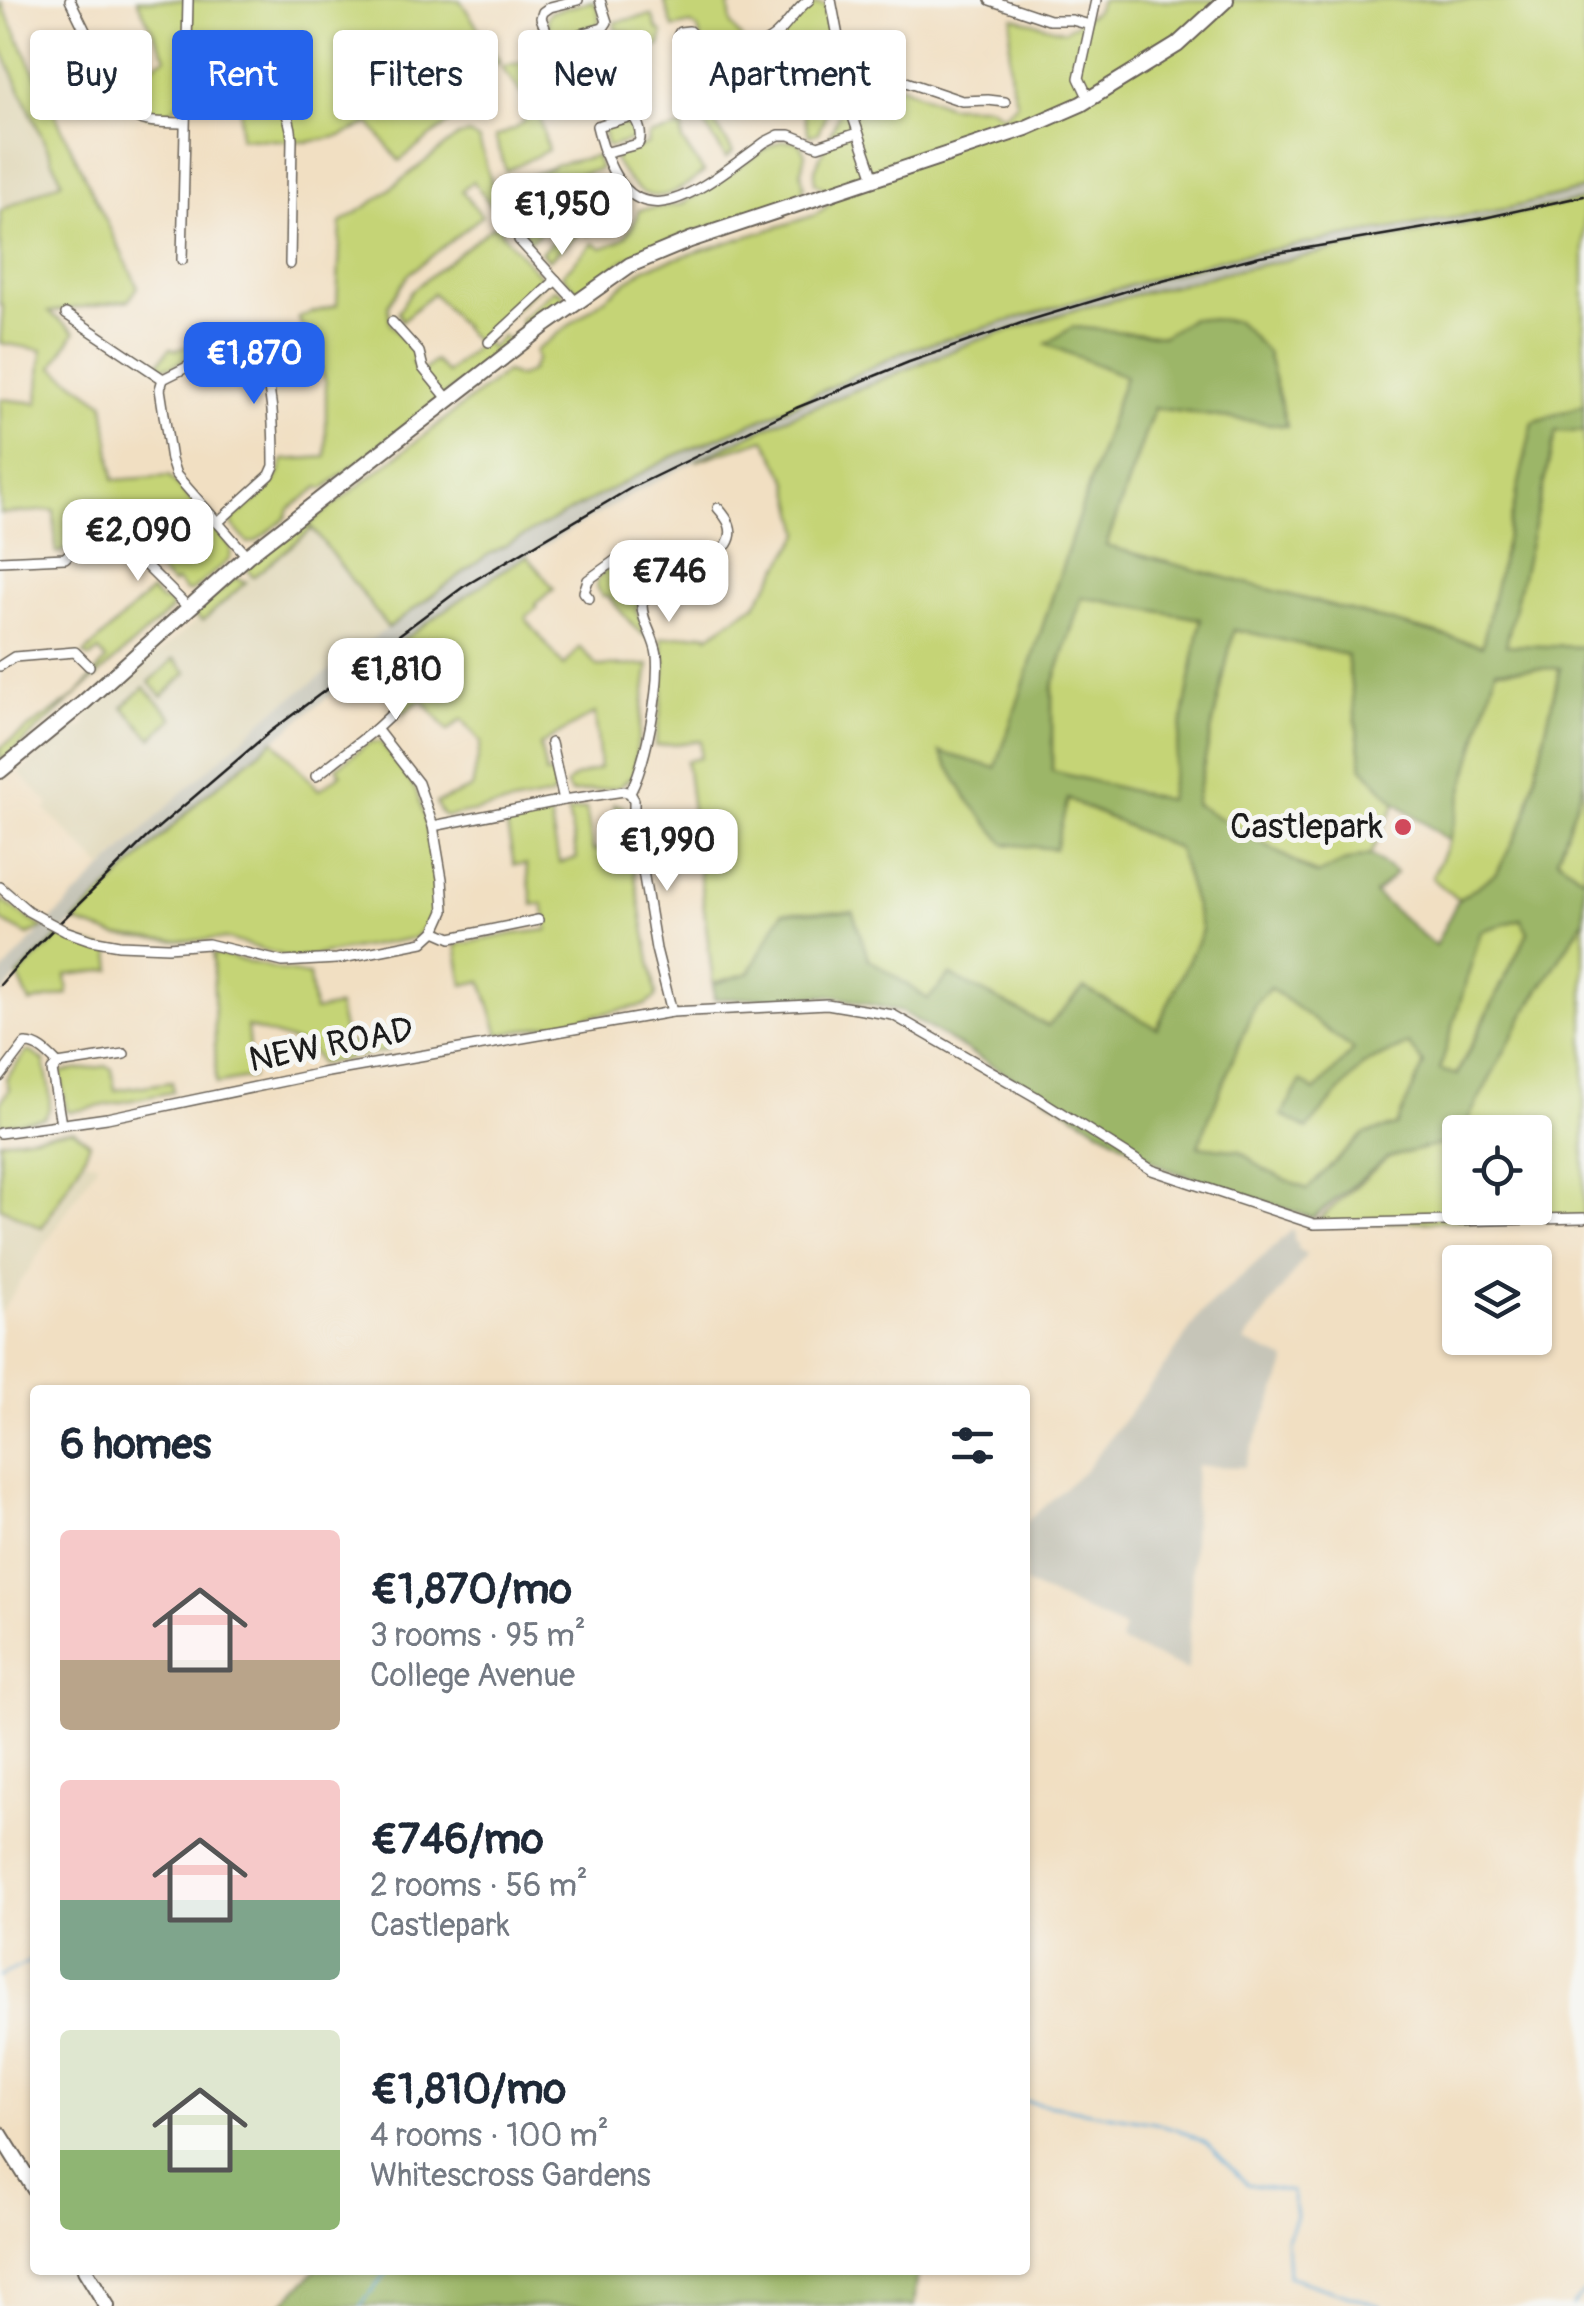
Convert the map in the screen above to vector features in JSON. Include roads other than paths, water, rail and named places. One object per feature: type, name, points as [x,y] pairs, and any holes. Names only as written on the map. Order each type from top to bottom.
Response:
[{"type":"street","points":[[70,0],[124,110],[146,122],[184,122],[182,260]]},
{"type":"street","points":[[187,30],[188,0]]},
{"type":"street","points":[[578,0],[543,12],[548,38],[555,41],[603,28],[607,22],[600,0]]},
{"type":"street","points":[[781,30],[809,0]]},
{"type":"street","points":[[832,0],[837,30]]},
{"type":"street","points":[[990,0],[1049,20],[1090,25]]},
{"type":"street","points":[[1090,99],[1078,78],[1096,0]]},
{"type":"street","points":[[0,771],[35,745],[247,556],[630,264],[690,240],[1026,128],[1090,99],[1176,45],[1226,0]]},
{"type":"street","points":[[906,82],[962,101],[1005,102]]},
{"type":"street","points":[[604,153],[638,144],[640,136],[632,116],[597,126],[604,153],[627,192],[636,199],[660,203],[683,196],[779,136],[790,135],[818,146],[858,133]]},
{"type":"street","points":[[289,120],[290,264]]},
{"type":"street","points":[[854,120],[874,178]]},
{"type":"street","points":[[519,240],[576,302]]},
{"type":"street","points":[[490,342],[556,280]]},
{"type":"street","points":[[66,314],[163,380]]},
{"type":"street","points":[[392,322],[419,352],[423,368],[449,400]]},
{"type":"street","points":[[217,522],[270,476],[274,466],[273,402],[265,368],[258,350],[244,343],[163,380],[160,389],[172,466],[179,480],[247,556]]},
{"type":"street","points":[[630,793],[648,739],[657,668],[642,604],[658,586],[727,543],[730,523],[718,508]]},
{"type":"street","points":[[0,561],[65,558],[102,522]]},
{"type":"street","points":[[113,532],[189,608]]},
{"type":"street","points":[[589,598],[584,592],[588,580],[627,552],[658,586]]},
{"type":"street","points":[[0,666],[14,657],[74,652],[89,666]]},
{"type":"street","points":[[316,776],[391,715]]},
{"type":"street","points":[[0,887],[28,911],[65,931],[119,945],[208,944],[284,962],[336,959],[423,942],[435,930],[444,911],[433,826],[421,787],[376,729]]},
{"type":"street","points":[[550,743],[564,800]]},
{"type":"street","points":[[433,826],[564,800],[630,793]]},
{"type":"street","points":[[630,793],[656,949],[672,1012]]},
{"type":"street","points":[[435,930],[451,938],[538,920]]},
{"type":"street","name":"NEW ROAD","points":[[0,1133],[107,1118],[322,1072],[672,1012],[827,1004],[893,1015],[1036,1097],[1152,1170],[1314,1224],[1584,1218]]},
{"type":"street","points":[[0,1077],[25,1044],[47,1053],[58,1064]]},
{"type":"street","points":[[61,1124],[52,1071],[58,1064],[124,1054]]},
{"type":"street","points":[[0,2134],[30,2182]]},
{"type":"street","points":[[88,2275],[108,2306]]},
{"type":"waterway","points":[[0,1976],[30,1961]]},
{"type":"waterway","points":[[1030,2102],[1177,2129],[1206,2143],[1247,2184],[1292,2192],[1296,2216],[1286,2241],[1288,2276],[1380,2306]]},
{"type":"waterway","points":[[360,2306],[385,2275]]},
{"type":"waterway","points":[[1572,2306],[1584,2292]]},
{"type":"railway","points":[[0,985],[146,838],[271,731],[463,587],[631,488],[796,408],[909,362],[1030,320],[1260,256],[1484,218],[1584,196]]},
{"type":"place","name":"Castlepark","points":[[1403,827]]}]
